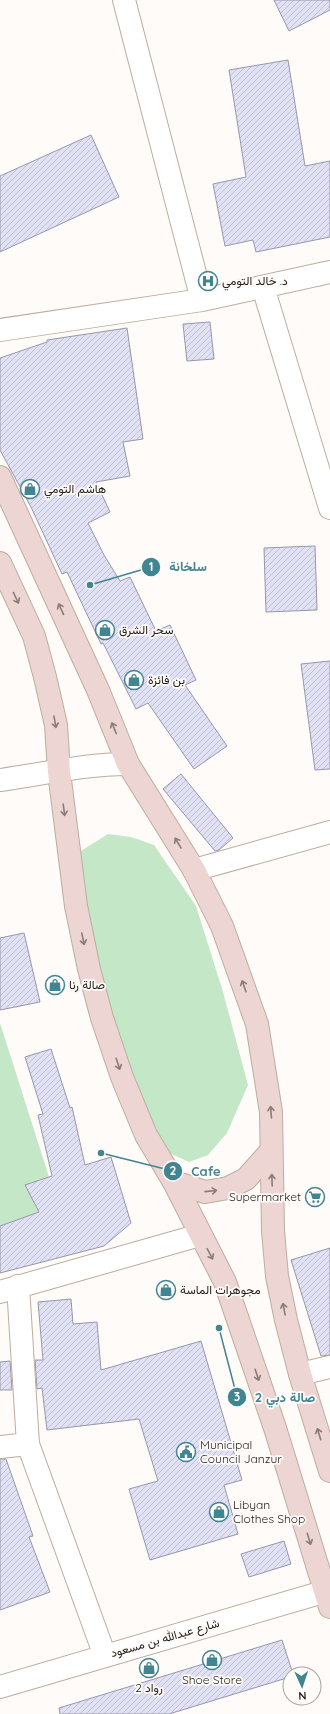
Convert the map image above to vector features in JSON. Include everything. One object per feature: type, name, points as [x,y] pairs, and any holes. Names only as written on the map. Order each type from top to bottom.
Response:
[{"type":"main road","points":[[0,477],[98,690],[128,764],[194,870],[222,926],[257,1024],[271,1112],[273,1231],[277,1276],[286,1320],[300,1374],[330,1471]]},
{"type":"main road","points":[[0,563],[34,636],[56,725],[58,772],[76,906],[89,969],[102,1018],[122,1077],[146,1135],[174,1182],[200,1235],[226,1282],[243,1330],[328,1596]]},
{"type":"main road","points":[[174,1182],[205,1192],[228,1188],[246,1179],[271,1151]]},
{"type":"street","points":[[124,0],[202,300]]},
{"type":"street","points":[[0,330],[202,300],[330,272]]},
{"type":"street","points":[[262,287],[330,508]]},
{"type":"street","points":[[0,780],[58,772],[87,766],[128,764]]},
{"type":"street","points":[[194,870],[330,832]]},
{"type":"street","points":[[105,1656],[28,1444],[9,1289],[200,1235]]},
{"type":"street","points":[[300,1374],[330,1366]]},
{"type":"street","points":[[0,1447],[28,1444]]},
{"type":"street","name":"شارع عبدالله بن مسعود","points":[[0,1687],[105,1656],[328,1596]]},
{"type":"green space","points":[[108,834],[131,837],[154,845],[196,906],[223,992],[248,1085],[227,1133],[208,1155],[189,1162],[167,1152],[146,1119],[123,1059],[76,872],[81,851]]},
{"type":"green space","points":[[0,1023],[49,1177],[25,1185],[39,1212],[0,1226]]},
{"type":"building","points":[[274,0],[330,0],[330,10],[289,31]]},
{"type":"building","points":[[288,60],[305,166],[330,161],[330,237],[256,252],[253,240],[225,246],[213,184],[246,177],[229,70]]},
{"type":"building","points":[[91,135],[119,197],[0,252],[0,176]]},
{"type":"building","points":[[210,322],[214,359],[187,361],[183,324]]},
{"type":"building","points":[[127,328],[143,439],[123,442],[130,476],[96,482],[110,512],[88,523],[104,555],[120,581],[130,577],[156,631],[170,625],[196,680],[185,685],[227,746],[194,769],[148,703],[136,709],[103,643],[101,644],[67,572],[62,574],[31,507],[0,450],[0,358],[47,342],[47,340]]},
{"type":"building","points":[[315,546],[317,610],[266,612],[264,548]]},
{"type":"building","points":[[330,661],[330,769],[315,770],[301,664]]},
{"type":"building","points":[[181,774],[233,838],[219,850],[215,851],[163,789]]},
{"type":"building","points":[[24,933],[40,1002],[0,1010],[0,938]]},
{"type":"building","points":[[51,1049],[70,1108],[72,1107],[85,1165],[111,1157],[131,1223],[104,1246],[0,1273],[0,1226],[39,1212],[25,1185],[52,1176],[38,1115],[43,1114],[25,1057]]},
{"type":"building","points":[[330,1248],[330,1355],[321,1356],[291,1260]]},
{"type":"building","points":[[71,1299],[73,1324],[97,1322],[101,1370],[201,1341],[242,1480],[224,1485],[238,1534],[150,1560],[129,1489],[158,1481],[139,1419],[47,1430],[42,1388],[37,1389],[35,1360],[43,1360],[38,1302]]},
{"type":"building","points":[[10,1361],[12,1390],[0,1390],[0,1362]]},
{"type":"building","points":[[0,1459],[6,1459],[33,1536],[29,1537],[50,1592],[0,1610]]},
{"type":"building","points":[[284,1541],[291,1564],[249,1577],[241,1554]]},
{"type":"building","points":[[282,1640],[290,1666],[282,1666],[282,1679],[169,1714],[60,1714],[59,1708]]},
{"type":"place","name":"د. خالد التومي","points":[[208,281]]},
{"type":"place","name":"هاشم التومي","points":[[30,489]]},
{"type":"place","name":"سلخانة","points":[[90,585]]},
{"type":"place","name":"سحر الشرق","points":[[105,630]]},
{"type":"place","name":"بن فائزة","points":[[134,680]]},
{"type":"place","name":"صالة رنا","points":[[55,985]]},
{"type":"place","name":"Cafe","points":[[101,1153]]},
{"type":"place","name":"Supermarket","points":[[315,1197]]},
{"type":"place","name":"مجوهرات الماسة","points":[[166,1290]]},
{"type":"place","name":"صالة دبي 2","points":[[219,1328]]},
{"type":"place","name":"Municipal Council Janzur","points":[[186,1452]]},
{"type":"place","name":"Libyan Clothes Shop","points":[[219,1512]]},
{"type":"place","name":"Shoe Store","points":[[212,1660]]},
{"type":"place","name":"رواد 2","points":[[149,1668]]}]
